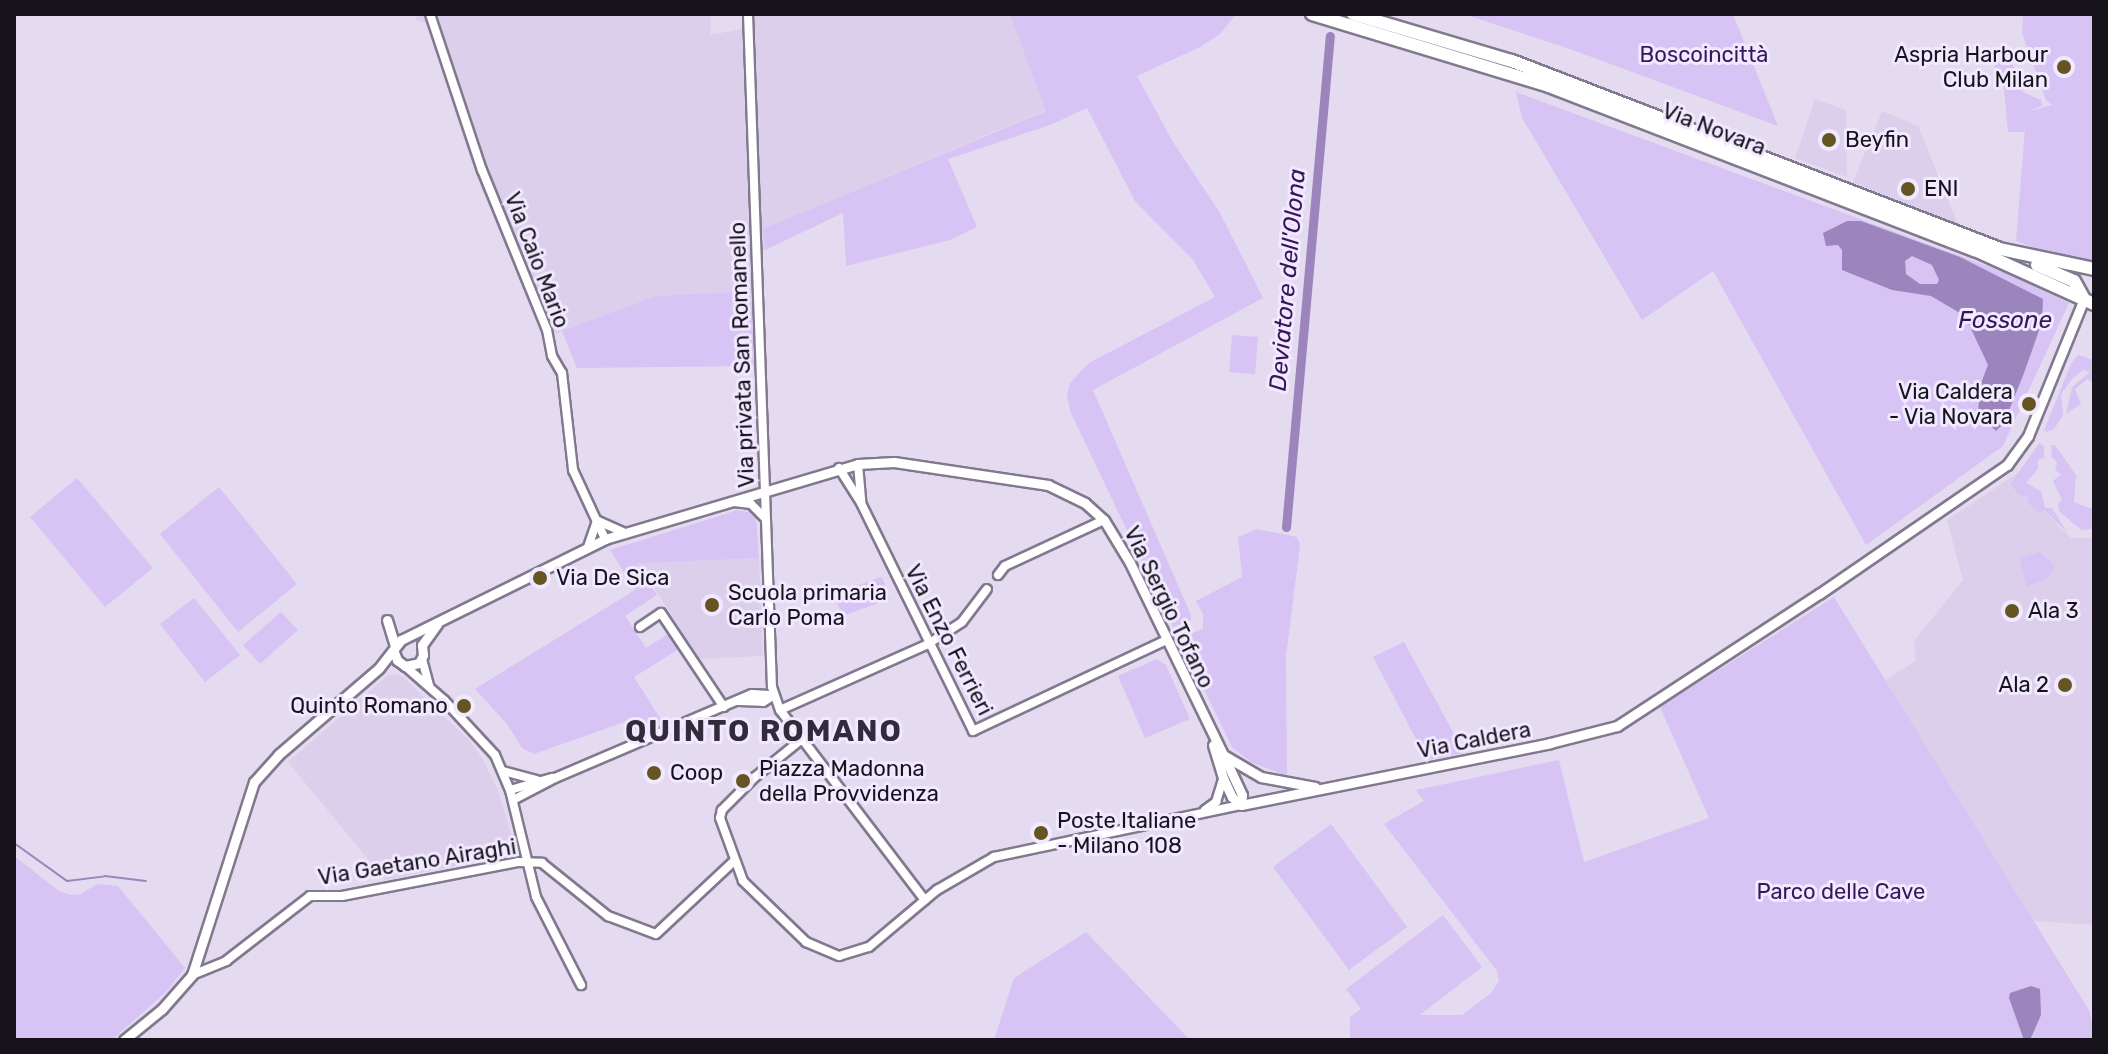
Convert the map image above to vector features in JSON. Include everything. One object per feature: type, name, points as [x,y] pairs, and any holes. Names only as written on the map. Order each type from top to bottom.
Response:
[{"type":"main road","name":"Via Novara","points":[[1312,14],[1549,86],[1975,250],[2089,301]]},
{"type":"main road","name":"Via Novara","points":[[1353,14],[1512,61],[2000,249],[2094,269]]},
{"type":"main road","points":[[2000,249],[2074,281],[2089,301]]},
{"type":"main road","points":[[2089,301],[2094,288]]},
{"type":"street","name":"Via Caio Mario","points":[[430,14],[482,170],[562,373],[573,470],[605,539]]},
{"type":"street","name":"Via privata San Romanello","points":[[748,14],[774,695]]},
{"type":"street","name":"Via Caldera","points":[[735,860],[748,887],[806,942],[844,957],[869,947],[949,881],[1004,853],[1599,733],[1630,718],[1856,570],[2007,465],[2028,436],[2089,301]]},
{"type":"street","name":"Via Sergio Tofano","points":[[407,638],[605,539],[839,468],[894,462],[1048,485],[1085,503],[1104,520],[1130,563],[1242,795],[1241,805]]},
{"type":"street","name":"Via Enzo Ferrieri","points":[[858,464],[861,503]]},
{"type":"street","name":"Via Enzo Ferrieri","points":[[839,468],[861,503],[973,731],[1166,640]]},
{"type":"street","points":[[730,501],[751,504],[767,520]]},
{"type":"street","points":[[998,575],[1005,566],[1104,520]]},
{"type":"street","points":[[588,547],[597,521],[625,533]]},
{"type":"street","points":[[780,710],[928,644],[962,622],[987,589]]},
{"type":"street","points":[[640,627],[661,613],[724,707]]},
{"type":"street","points":[[429,686],[422,645],[438,621]]},
{"type":"street","points":[[422,645],[407,638],[389,622],[394,649],[402,665],[429,686],[489,746],[503,771],[536,897],[581,985]]},
{"type":"street","points":[[192,975],[254,782],[278,755],[379,668],[407,638]]},
{"type":"street","points":[[379,668],[415,666],[422,659]]},
{"type":"street","points":[[513,800],[555,778],[737,701],[763,702],[774,695],[780,710],[925,900]]},
{"type":"street","name":"Via Sergio Tofano","points":[[1208,729],[1223,778],[1232,797],[1241,805]]},
{"type":"street","points":[[735,860],[720,818],[722,810],[767,766],[802,739]]},
{"type":"street","points":[[1222,754],[1244,769],[1271,780],[1331,788]]},
{"type":"street","points":[[503,771],[538,780]]},
{"type":"street","points":[[510,790],[538,780],[555,778]]},
{"type":"street","points":[[1198,814],[1216,802],[1223,778]]},
{"type":"street","name":"Via Gaetano Airaghi","points":[[124,1040],[162,1009],[192,975],[219,965],[310,896],[342,896],[527,862],[549,866],[585,900],[608,916],[656,934],[735,860]]},
{"type":"street","points":[[199,959],[219,965]]},
{"type":"shaded area","points":[[418,14],[711,14],[710,35],[754,27],[754,14],[1010,14],[1046,110],[764,229],[765,250],[750,257],[752,291],[656,296],[544,338],[474,170],[426,23],[416,20]]},
{"type":"shaded area","points":[[1815,99],[1846,110],[1847,177],[1795,158]]},
{"type":"shaded area","points":[[1882,111],[1918,126],[1958,224],[1853,182]]},
{"type":"shaded area","points":[[2019,472],[2036,503],[2071,538],[2094,538],[2094,925],[2034,921],[1885,680],[1916,661],[1914,641],[1963,580],[1947,520]]},
{"type":"shaded area","name":"Scuola primaria Carlo Poma","points":[[759,558],[763,656],[700,659],[637,562]]},
{"type":"shaded area","points":[[395,674],[403,677],[469,740],[483,759],[498,791],[514,843],[508,855],[385,880],[288,762],[387,676]]},
{"type":"green space","points":[[1010,14],[1236,14],[1219,35],[1200,47],[1137,76],[1173,142],[1220,213],[1263,298],[1093,390],[1191,615],[1191,620],[1173,627],[1070,411],[1067,395],[1070,383],[1089,363],[1215,297],[1193,260],[1135,201],[1087,108],[1050,125],[948,159],[977,227],[950,240],[846,266],[843,213],[765,250],[763,229],[1046,111]]},
{"type":"green space","name":"Boscoincittà","points":[[1463,14],[1733,14],[1778,126],[1570,49]]},
{"type":"green space","points":[[2023,14],[2094,14],[2094,261],[2045,252],[2016,241],[2025,129],[2024,132],[2008,132],[2004,89],[1990,54],[2007,50],[2023,92],[2041,100],[2042,106],[2026,112],[2052,105],[2046,100],[2022,33]]},
{"type":"green space","points":[[1516,92],[2006,273],[2069,303],[2003,446],[1866,545],[1713,271],[1642,320],[1522,118]]},
{"type":"green space","points":[[752,291],[754,366],[577,368],[562,331],[656,296]]},
{"type":"green space","points":[[1232,335],[1258,337],[1255,374],[1229,372]]},
{"type":"green space","points":[[2078,355],[2094,360],[2094,383],[2087,379],[2075,389],[2081,404],[2066,414],[2072,387],[2090,372],[2083,370],[2073,378],[2061,394],[2063,416],[2054,429],[2047,432],[2044,430],[2071,364]]},
{"type":"green space","points":[[2039,443],[2044,446],[2044,458],[2038,460],[2038,469],[2026,483],[2041,491],[2045,508],[2052,508],[2067,532],[2044,510],[2041,513],[2035,510],[2027,501],[2029,497],[2018,494],[2011,484]]},
{"type":"green space","points":[[2051,445],[2055,445],[2076,475],[2074,502],[2094,510],[2094,529],[2081,530],[2059,511],[2058,503],[2062,500],[2053,481],[2061,474],[2055,470],[2057,462],[2052,457]]},
{"type":"green space","points":[[77,478],[153,568],[105,607],[30,517]]},
{"type":"green space","points":[[219,487],[297,584],[238,632],[160,534]]},
{"type":"green space","points":[[738,510],[749,512],[756,518],[759,558],[637,563],[657,595],[625,616],[646,648],[668,634],[679,649],[634,677],[665,726],[639,735],[630,720],[534,754],[522,748],[507,724],[475,689],[635,590],[610,550]]},
{"type":"green space","points":[[1257,529],[1297,537],[1300,545],[1286,656],[1287,776],[1251,762],[1232,747],[1179,638],[1203,629],[1203,614],[1196,601],[1242,577],[1238,537]]},
{"type":"green space","points":[[2040,552],[2055,566],[2048,578],[2027,587],[2019,558]]},
{"type":"green space","points":[[882,577],[890,599],[842,616],[834,593]]},
{"type":"green space","name":"Parco delle Cave","points":[[1834,597],[2090,1012],[2094,1040],[1350,1040],[1350,1017],[1361,1009],[1346,989],[1443,915],[1482,967],[1420,1015],[1462,1015],[1491,993],[1499,981],[1497,971],[1384,824],[1424,801],[1416,790],[1559,760],[1584,862],[1709,818],[1660,707]]},
{"type":"green space","points":[[194,598],[240,655],[205,682],[160,624]]},
{"type":"green space","points":[[281,612],[298,630],[260,664],[243,645]]},
{"type":"green space","points":[[1404,642],[1464,753],[1427,760],[1373,657]]},
{"type":"green space","points":[[1157,659],[1166,665],[1190,719],[1145,738],[1118,676]]},
{"type":"green space","points":[[1331,824],[1407,927],[1349,970],[1273,867]]},
{"type":"green space","points":[[14,856],[59,891],[71,895],[81,894],[97,884],[118,886],[185,968],[167,991],[112,1040],[14,1040]]},
{"type":"green space","points":[[1086,932],[1190,1040],[994,1040],[1014,978]]},
{"type":"water","name":"Fossone","points":[[1847,221],[1861,221],[1960,257],[2043,299],[2042,322],[2024,373],[2004,423],[1996,431],[1978,413],[1980,386],[1988,365],[1965,316],[1931,296],[1892,290],[1842,270],[1842,250],[1838,245],[1826,246],[1823,233]],"holes":[[[1912,256],[1932,265],[1939,280],[1937,284],[1920,284],[1906,274],[1905,261]]]},
{"type":"water","points":[[2031,986],[2040,989],[2041,1015],[2030,1040],[2024,1040],[2009,998],[2010,993]]},
{"type":"waterway","name":"Deviatore dell'Olona","points":[[1286,527],[1330,36]]},
{"type":"waterway","points":[[14,843],[67,881],[105,876],[146,881]]},
{"type":"place","name":"Aspria Harbour Club Milan","points":[[2064,67]]},
{"type":"place","name":"Beyfin","points":[[1829,140]]},
{"type":"place","name":"ENI","points":[[1908,189]]},
{"type":"place","name":"Via Caldera - Via Novara","points":[[2029,404]]},
{"type":"place","name":"Via De Sica","points":[[540,578]]},
{"type":"place","name":"Scuola primaria Carlo Poma","points":[[712,605]]},
{"type":"place","name":"Ala 3","points":[[2012,611]]},
{"type":"place","name":"Ala 2","points":[[2065,685]]},
{"type":"place","name":"Quinto Romano","points":[[464,706]]},
{"type":"place","name":"Coop","points":[[654,773]]},
{"type":"place","name":"Piazza Madonna della Provvidenza","points":[[743,781]]},
{"type":"place","name":"Poste Italiane - Milano 108","points":[[1041,833]]},
{"type":"district","name":"QUINTO ROMANO","points":[[764,731]]}]
